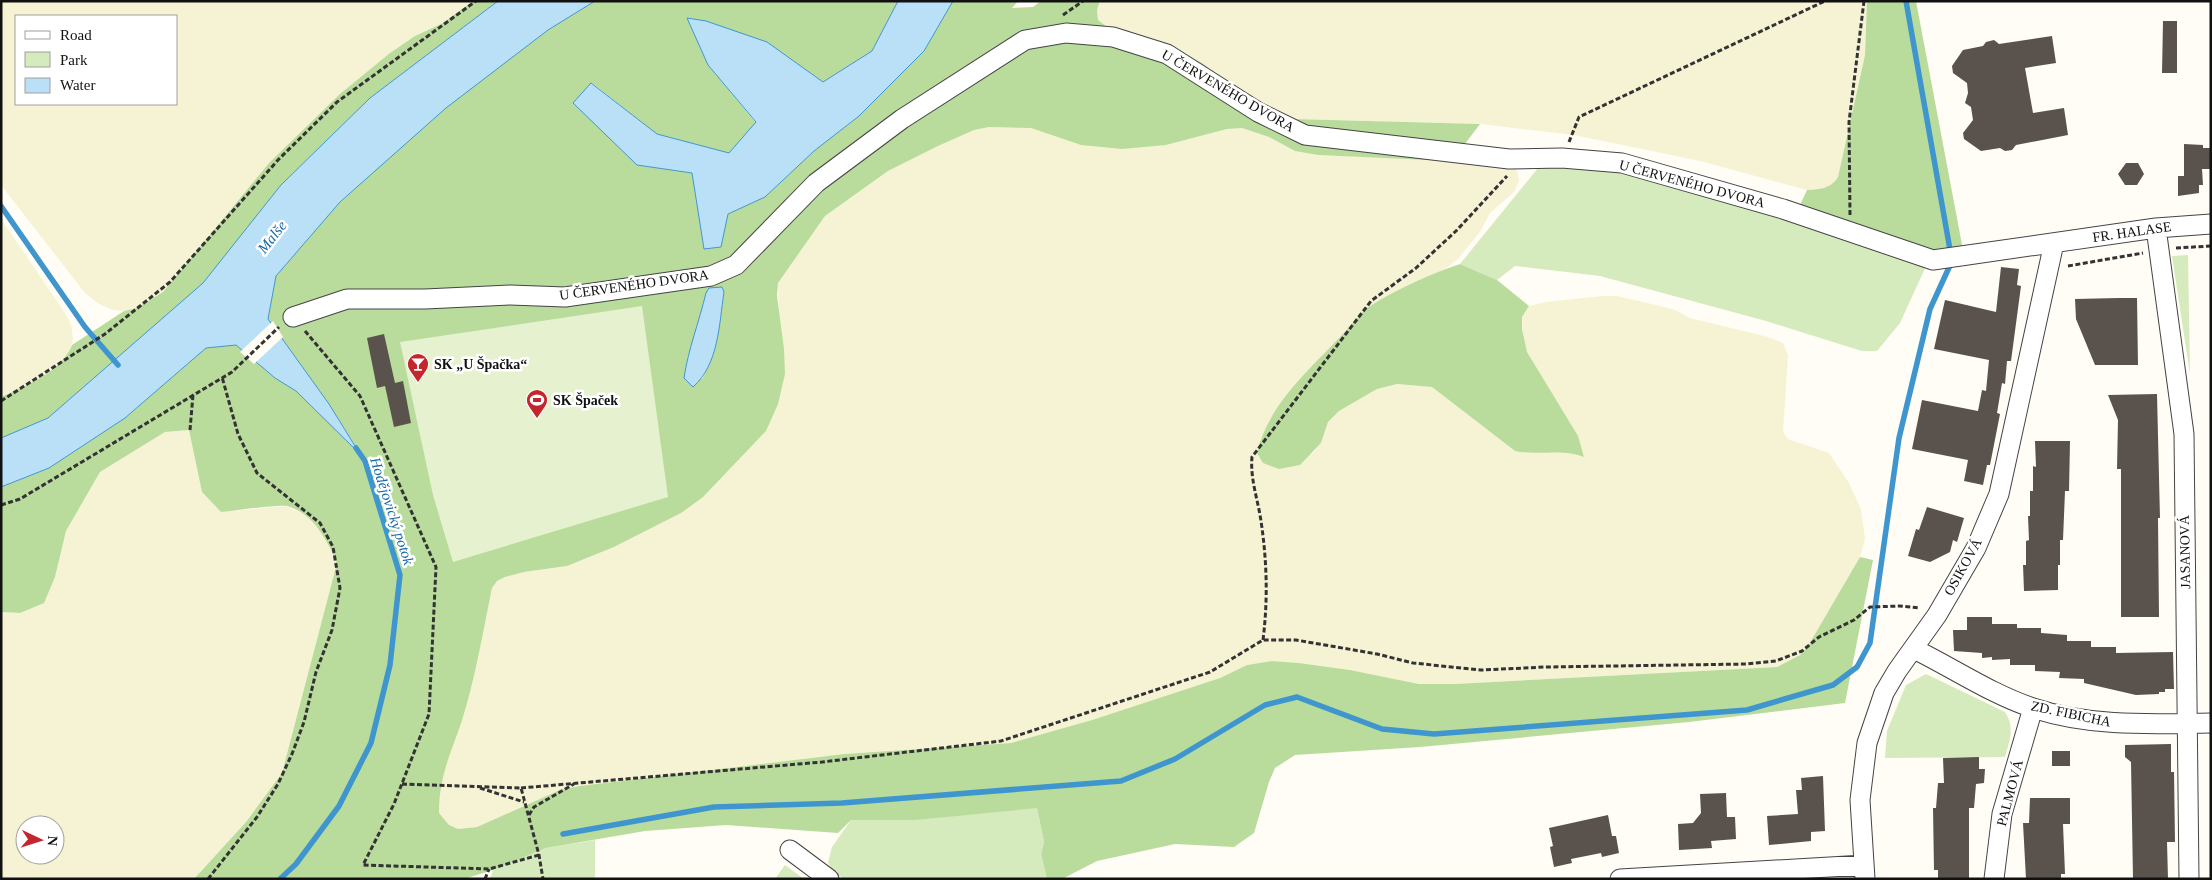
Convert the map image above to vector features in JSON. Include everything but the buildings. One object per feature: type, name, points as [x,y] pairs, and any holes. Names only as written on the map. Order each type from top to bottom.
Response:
[{"type":"street","name":"U ČERVENÉHO DVORA","points":[[288,321],[347,299],[510,296],[565,297],[710,276],[736,266],[816,182],[902,119],[1025,40],[1066,33],[1113,37],[1167,54],[1258,112],[1305,135],[1509,159],[1562,158],[1622,163],[1783,209],[1850,230],[1934,260],[2054,243]]},
{"type":"street","name":"FR. HALASE","points":[[2054,243],[2156,228],[2211,224]]},
{"type":"street","name":"JASANOVÁ","points":[[2156,228],[2184,434],[2189,879]]},
{"type":"street","name":"OSIKOVÁ","points":[[1864,872],[1860,800],[1867,743],[1884,693],[1897,671],[1937,615],[1976,548],[1999,494],[2054,243]]},
{"type":"street","name":"ZD. FIBICHA","points":[[1914,649],[2008,698],[2033,708],[2114,724],[2211,723]]},
{"type":"street","name":"PALMOVÁ","points":[[1994,879],[2002,814],[2033,708]]},
{"type":"street","points":[[790,850],[829,879]]},
{"type":"street","points":[[1620,879],[1864,872]]},
{"type":"path","points":[[1,402],[106,334],[170,282],[278,160],[337,102],[476,1]]},
{"type":"path","points":[[1562,158],[1579,116],[1825,1]]},
{"type":"path","points":[[1850,230],[1849,122],[1864,1]]},
{"type":"path","points":[[1263,640],[1267,606],[1266,568],[1258,501],[1251,472],[1252,457],[1371,301],[1416,268],[1456,231],[1508,175],[1509,159]]},
{"type":"path","points":[[2066,266],[2160,250],[2211,246]]},
{"type":"path","points":[[1,505],[20,499],[232,372],[288,321],[360,396],[436,567],[429,714],[402,784],[363,865],[489,869],[539,855]]},
{"type":"path","points":[[208,879],[257,818],[278,784],[292,754],[304,722],[316,672],[332,630],[340,588],[334,547],[320,523],[257,473],[238,434],[222,377]]},
{"type":"path","points":[[190,430],[193,394]]},
{"type":"path","points":[[402,784],[520,788],[822,762],[1001,742],[1210,672],[1263,640],[1296,640],[1378,654],[1413,663],[1481,670],[1546,667],[1746,664],[1776,661],[1802,651],[1819,637],[1854,620],[1870,607],[1913,606]]},
{"type":"path","points":[[529,816],[534,807],[575,783]]},
{"type":"path","points":[[474,786],[524,802]]},
{"type":"path","points":[[520,788],[539,855],[543,879]]},
{"type":"path","points":[[485,879],[489,869]]},
{"type":"shaded area","points":[[1,1],[473,1],[443,23],[415,36],[390,53],[269,163],[163,292],[137,308],[124,311],[113,310],[99,304],[85,293],[1,185]]},
{"type":"shaded area","points":[[1100,1],[1867,1],[1865,55],[1838,177],[1828,187],[1807,190],[1700,161],[1574,135],[1480,124],[1293,119],[1266,110],[1202,63],[1167,44],[1107,27],[1098,20],[1097,10]]},
{"type":"shaded area","points":[[989,127],[1031,128],[1081,145],[1166,145],[1227,129],[1242,128],[1269,137],[1295,151],[1318,155],[1502,162],[1511,165],[1517,170],[1519,181],[1514,192],[1490,213],[1480,232],[1457,260],[1442,271],[1422,279],[1369,307],[1311,455],[1321,443],[1328,422],[1339,411],[1377,389],[1397,384],[1432,387],[1515,451],[1575,453],[1584,456],[1527,352],[1523,339],[1522,317],[1529,306],[1546,302],[1617,296],[1675,310],[1690,318],[1768,337],[1783,343],[1788,355],[1783,432],[1788,439],[1829,453],[1849,483],[1861,509],[1865,539],[1860,557],[1808,646],[1800,655],[1777,667],[1455,684],[1419,684],[1350,670],[1272,661],[1247,665],[1220,678],[1092,720],[1011,743],[844,754],[560,790],[477,827],[458,829],[449,825],[439,813],[439,791],[444,770],[466,708],[492,588],[497,581],[524,572],[567,566],[614,547],[681,513],[779,321],[778,283],[825,216],[888,171],[974,130]]},
{"type":"shaded area","points":[[1,219],[65,313],[71,324],[73,339],[68,354],[61,361],[30,384],[1,397]]},
{"type":"shaded area","points":[[190,430],[202,492],[221,512],[286,506],[305,515],[326,536],[337,563],[282,773],[246,822],[194,879],[1,879],[1,612],[20,613],[55,577],[66,531],[100,472],[165,432]]},
{"type":"green space","points":[[473,1],[498,1],[370,98],[281,185],[204,283],[48,418],[1,438],[1,397],[42,377],[60,363],[72,345],[124,311],[137,308],[163,292],[269,163],[340,94],[390,53],[415,36],[443,23]]},
{"type":"green space","points":[[595,1],[898,1],[872,51],[823,82],[767,42],[708,65],[756,123],[729,153],[657,134],[592,83],[637,165],[692,173],[704,249],[721,247],[728,214],[765,197],[814,151],[859,116],[924,51],[953,1],[1018,1],[1012,8],[1033,7],[1041,1],[1100,1],[1097,10],[1098,20],[1107,27],[1167,44],[1202,63],[1266,110],[1293,119],[1480,124],[1452,161],[1318,155],[1295,151],[1269,137],[1242,128],[1227,129],[1166,145],[1122,149],[1081,145],[1031,128],[989,127],[974,130],[888,171],[825,216],[778,283],[777,296],[784,349],[785,374],[778,404],[766,431],[703,497],[681,513],[614,547],[567,566],[524,572],[505,577],[497,581],[492,588],[470,692],[448,759],[442,784],[439,813],[449,825],[458,829],[477,827],[560,790],[580,786],[844,754],[1011,743],[1092,720],[1220,678],[1247,665],[1272,661],[1350,670],[1419,684],[1455,684],[1777,667],[1800,655],[1808,646],[1860,557],[1873,560],[1845,703],[1689,722],[1420,747],[1295,755],[1275,768],[1254,833],[1234,847],[1175,844],[1097,861],[1062,879],[1047,879],[1041,854],[1044,842],[1037,808],[916,820],[851,820],[838,833],[726,825],[645,831],[546,848],[493,870],[464,879],[194,879],[246,822],[282,773],[337,563],[333,554],[324,537],[312,521],[305,515],[287,506],[221,512],[202,492],[189,430],[165,432],[100,472],[66,531],[55,577],[44,603],[20,613],[1,612],[1,487],[49,468],[125,418],[206,348],[236,345],[275,378],[296,391],[359,452],[329,404],[268,319],[276,276],[340,202],[446,107],[548,30]],"holes":[[[724,292],[714,348],[702,379],[687,359],[706,293]]]},
{"type":"green space","points":[[1867,1],[1916,1],[1963,250],[1939,254],[1800,205],[1807,190],[1828,186],[1838,177],[1865,55]]},
{"type":"green space","points":[[1542,163],[1617,170],[1807,223],[1927,264],[1900,323],[1877,351],[1862,351],[1766,321],[1600,276],[1515,266],[1497,280],[1460,264]]},
{"type":"green space","points":[[2188,255],[2190,374],[2172,256]]},
{"type":"green space","points":[[1460,264],[1497,280],[1529,306],[1522,317],[1522,329],[1527,352],[1578,436],[1584,457],[1559,452],[1532,453],[1515,451],[1432,387],[1397,384],[1377,389],[1339,411],[1328,422],[1321,443],[1300,465],[1279,469],[1263,463],[1257,453],[1270,419],[1303,375],[1362,313],[1370,306],[1402,288]]},
{"type":"green space","name":"SK Špaček","points":[[642,306],[668,497],[453,562],[433,495],[400,342]]},
{"type":"green space","points":[[1926,674],[2005,712],[2011,729],[2005,757],[1885,758],[1887,731],[1906,685]]},
{"type":"green space","points":[[1020,808],[1037,808],[1044,842],[1041,854],[1047,879],[844,879],[833,871],[828,863],[832,847],[851,820],[916,820]]},
{"type":"green space","points":[[595,840],[595,879],[490,879],[493,870],[546,848]]},
{"type":"green space","points":[[785,865],[804,879],[775,879]]},
{"type":"water","name":"Malše","points":[[498,1],[595,1],[548,30],[446,108],[340,202],[276,276],[268,319],[329,404],[360,454],[296,391],[275,378],[236,345],[206,348],[125,418],[49,468],[1,487],[1,438],[48,418],[203,283],[281,185],[370,98]]},
{"type":"water","points":[[898,1],[953,1],[924,51],[859,116],[814,151],[765,197],[728,214],[721,247],[704,249],[692,173],[637,165],[573,103],[591,83],[657,134],[729,153],[756,122],[708,65],[687,18],[706,21],[767,42],[823,82],[872,51]]},
{"type":"water","points":[[722,287],[724,292],[721,317],[713,355],[702,378],[693,387],[684,378],[706,293],[709,288]]},
{"type":"pier","points":[[273,321],[283,337],[254,364],[240,352]]},
{"type":"waterway","points":[[563,834],[714,807],[842,803],[1121,781],[1175,759],[1265,705],[1297,697],[1382,729],[1434,734],[1747,710],[1833,685],[1857,667],[1870,643],[1899,438],[1930,309],[1952,261],[1906,1]]},
{"type":"waterway","points":[[1,206],[85,327],[118,365]]},
{"type":"waterway","name":"Hodějovický potok","points":[[280,879],[296,864],[339,806],[371,743],[390,665],[400,575],[365,461],[356,448]]},
{"type":"place","name":"SK „U Špačka“","points":[[418,383]]},
{"type":"place","name":"SK Špaček","points":[[537,419]]}]
